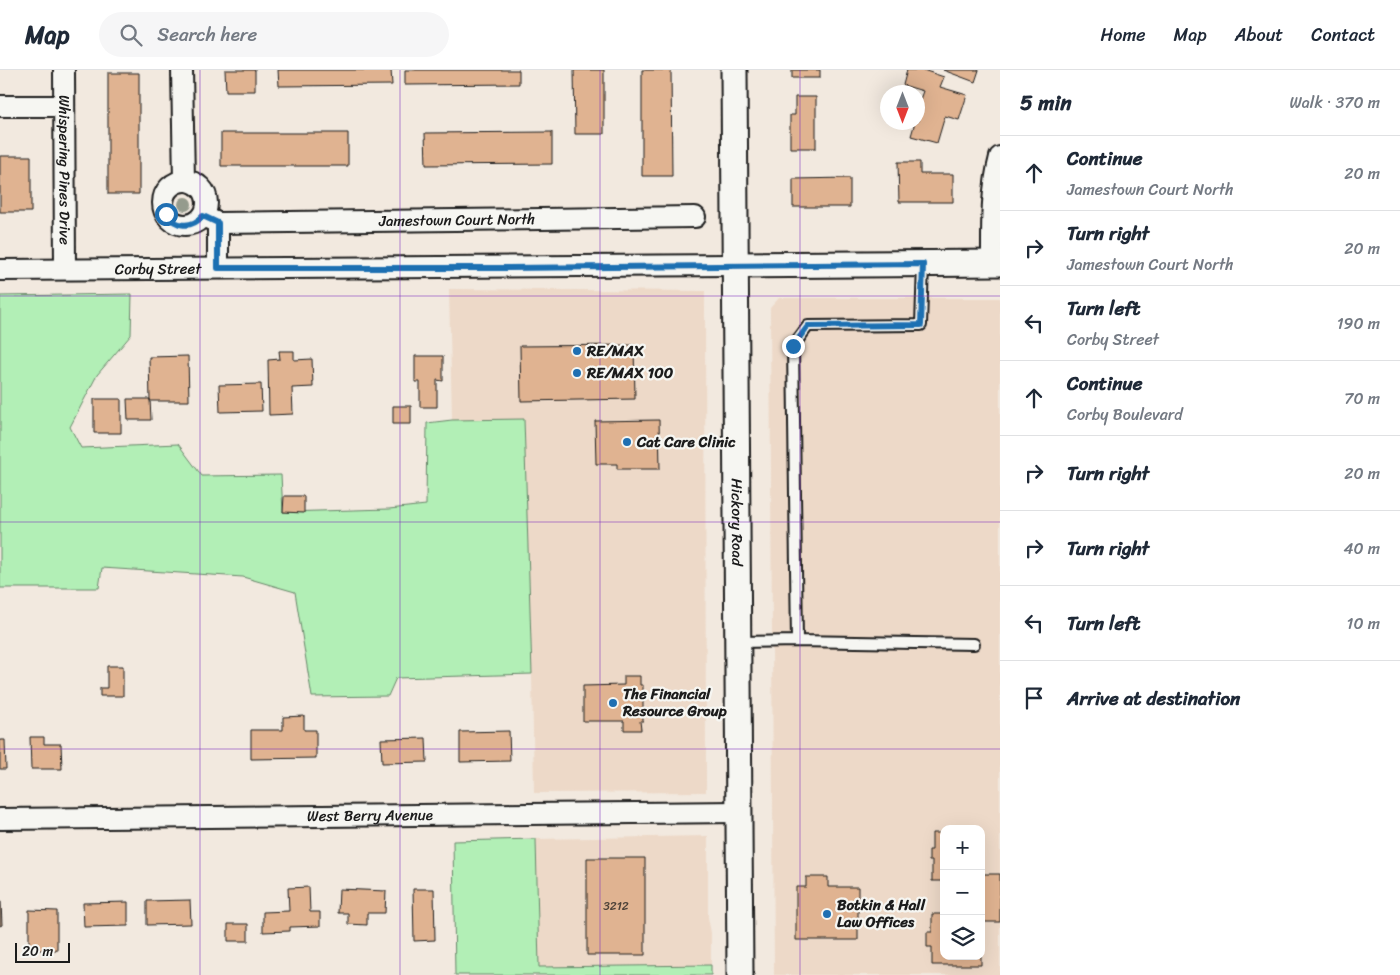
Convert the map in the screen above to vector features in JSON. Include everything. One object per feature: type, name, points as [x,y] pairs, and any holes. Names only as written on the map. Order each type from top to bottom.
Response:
[{"type":"street","name":"Whispering Pines Drive","points":[[64,70],[65,269]]},
{"type":"street","points":[[182,70],[184,181],[198,184],[203,189],[208,203],[218,268]]},
{"type":"street","name":"Hickory Road","points":[[734,70],[740,975]]},
{"type":"street","points":[[0,106],[64,106]]},
{"type":"street","points":[[736,265],[996,263],[994,194],[1000,157]]},
{"type":"street","name":"Jamestown Court North","points":[[184,181],[176,182],[170,186],[163,199],[163,207],[170,220],[184,225],[211,220],[695,217]]},
{"type":"street","name":"Corby Street","points":[[0,270],[736,265]]},
{"type":"street","name":"West Berry Avenue","points":[[0,820],[740,812]]},
{"type":"lane","points":[[797,642],[793,346],[808,326],[921,325],[923,264]]},
{"type":"lane","points":[[738,642],[974,644]]},
{"type":"shaded area","points":[[449,289],[705,291],[706,792],[534,793],[524,420],[452,420]]},
{"type":"shaded area","points":[[779,298],[1000,298],[1000,975],[774,975],[770,308]]},
{"type":"shaded area","points":[[708,836],[708,917],[711,933],[711,965],[539,967],[536,839]]},
{"type":"green space","points":[[132,294],[131,335],[97,375],[70,427],[81,448],[178,444],[202,476],[281,475],[283,512],[389,509],[426,505],[427,423],[452,420],[524,419],[532,674],[396,678],[388,696],[312,697],[295,592],[243,577],[102,568],[99,588],[0,588],[0,296]]},
{"type":"green space","points":[[536,839],[539,967],[711,965],[711,975],[455,975],[453,841]]},
{"type":"building","points":[[225,70],[255,70],[255,91],[226,91]]},
{"type":"building","points":[[278,70],[391,70],[392,85],[279,86]]},
{"type":"building","points":[[405,70],[519,70],[519,84],[405,85]]},
{"type":"building","points":[[574,70],[604,70],[604,134],[575,134]]},
{"type":"building","points":[[642,70],[671,70],[672,176],[642,176]]},
{"type":"building","points":[[792,70],[820,70],[820,78],[792,78]]},
{"type":"building","points":[[907,70],[923,70],[944,77],[940,87],[967,95],[959,120],[945,116],[937,143],[911,136],[913,130],[925,130],[925,85],[903,85]]},
{"type":"building","points":[[943,70],[979,70],[975,82]]},
{"type":"building","points":[[108,73],[139,73],[139,194],[108,194]]},
{"type":"building","points":[[795,97],[816,97],[816,148],[790,148],[790,115],[795,115]]},
{"type":"building","points":[[552,132],[552,164],[426,165],[425,133]]},
{"type":"building","points":[[221,133],[348,133],[348,166],[221,166]]},
{"type":"building","points":[[0,156],[31,156],[31,212],[0,212]]},
{"type":"building","points":[[898,162],[920,162],[920,174],[953,174],[953,202],[899,202]]},
{"type":"building","points":[[850,178],[850,207],[793,207],[793,179]]},
{"type":"building","name":"RE/MAX 100","points":[[634,345],[635,399],[521,401],[520,346]]},
{"type":"building","points":[[279,351],[294,351],[294,360],[312,359],[313,387],[292,388],[293,414],[269,415],[268,360],[280,359]]},
{"type":"building","points":[[188,356],[189,401],[150,401],[149,357]]},
{"type":"building","points":[[415,356],[443,356],[443,381],[437,380],[437,407],[420,407],[420,382],[415,382]]},
{"type":"building","points":[[261,384],[262,411],[220,412],[219,385]]},
{"type":"building","points":[[94,399],[121,399],[121,433],[94,433]]},
{"type":"building","points":[[127,399],[150,399],[151,420],[128,420]]},
{"type":"building","points":[[393,406],[411,406],[411,424],[393,424]]},
{"type":"building","name":"Cat Care Clinic","points":[[659,420],[660,469],[617,469],[617,464],[596,464],[595,421]]},
{"type":"building","points":[[284,496],[304,496],[304,513],[283,512]]},
{"type":"building","points":[[107,666],[123,666],[123,696],[100,696],[100,688],[107,688]]},
{"type":"building","name":"The Financial Resource Group","points":[[624,676],[640,676],[640,685],[643,685],[643,721],[640,721],[641,730],[624,730],[624,721],[583,721],[583,686],[624,685]]},
{"type":"building","points":[[304,716],[304,730],[316,730],[316,758],[251,759],[251,730],[283,730],[283,717]]},
{"type":"building","points":[[509,731],[510,761],[460,762],[460,732]]},
{"type":"building","points":[[30,737],[44,737],[44,744],[61,744],[62,769],[31,769]]},
{"type":"building","points":[[426,738],[427,762],[382,763],[381,739]]},
{"type":"building","points":[[0,740],[5,740],[6,769],[0,769]]},
{"type":"building","points":[[932,833],[940,833],[940,881],[932,881],[932,861],[929,861],[929,850],[932,850]]},
{"type":"building","points":[[587,858],[645,858],[645,955],[587,955]]},
{"type":"building","points":[[985,874],[1000,874],[1000,922],[985,922]]},
{"type":"building","name":"Botkin & Hall Law Offices","points":[[806,877],[828,877],[828,887],[858,887],[858,940],[796,940],[796,887],[806,887]]},
{"type":"building","points":[[309,887],[310,912],[320,912],[320,926],[290,927],[290,931],[263,932],[263,912],[289,911],[288,888]]},
{"type":"building","points":[[339,889],[386,891],[385,913],[367,913],[367,925],[348,924],[348,913],[338,913]]},
{"type":"building","points":[[413,889],[434,889],[435,940],[414,941]]},
{"type":"building","points":[[190,900],[191,924],[147,925],[147,901]]},
{"type":"building","points":[[0,902],[2,925],[0,926]]},
{"type":"building","points":[[128,902],[128,926],[84,927],[83,903]]},
{"type":"building","points":[[29,910],[57,911],[57,950],[29,950]]},
{"type":"building","points":[[932,914],[940,914],[940,960],[981,960],[981,965],[932,965],[932,947],[927,947],[927,932],[932,932]]},
{"type":"building","points":[[228,924],[248,924],[248,941],[228,941]]},
{"type":"place","name":"RE/MAX","points":[[577,351]]},
{"type":"place","name":"RE/MAX 100","points":[[577,373]]},
{"type":"place","name":"Cat Care Clinic","points":[[627,442]]},
{"type":"place","name":"The Financial Resource Group","points":[[613,703]]},
{"type":"place","name":"Botkin & Hall Law Offices","points":[[827,914]]},
{"type":"route","points":[[166,214],[176,224],[191,224],[203,216],[218,223],[218,268],[507,268],[923,264],[921,325],[808,326],[793,346]]}]
